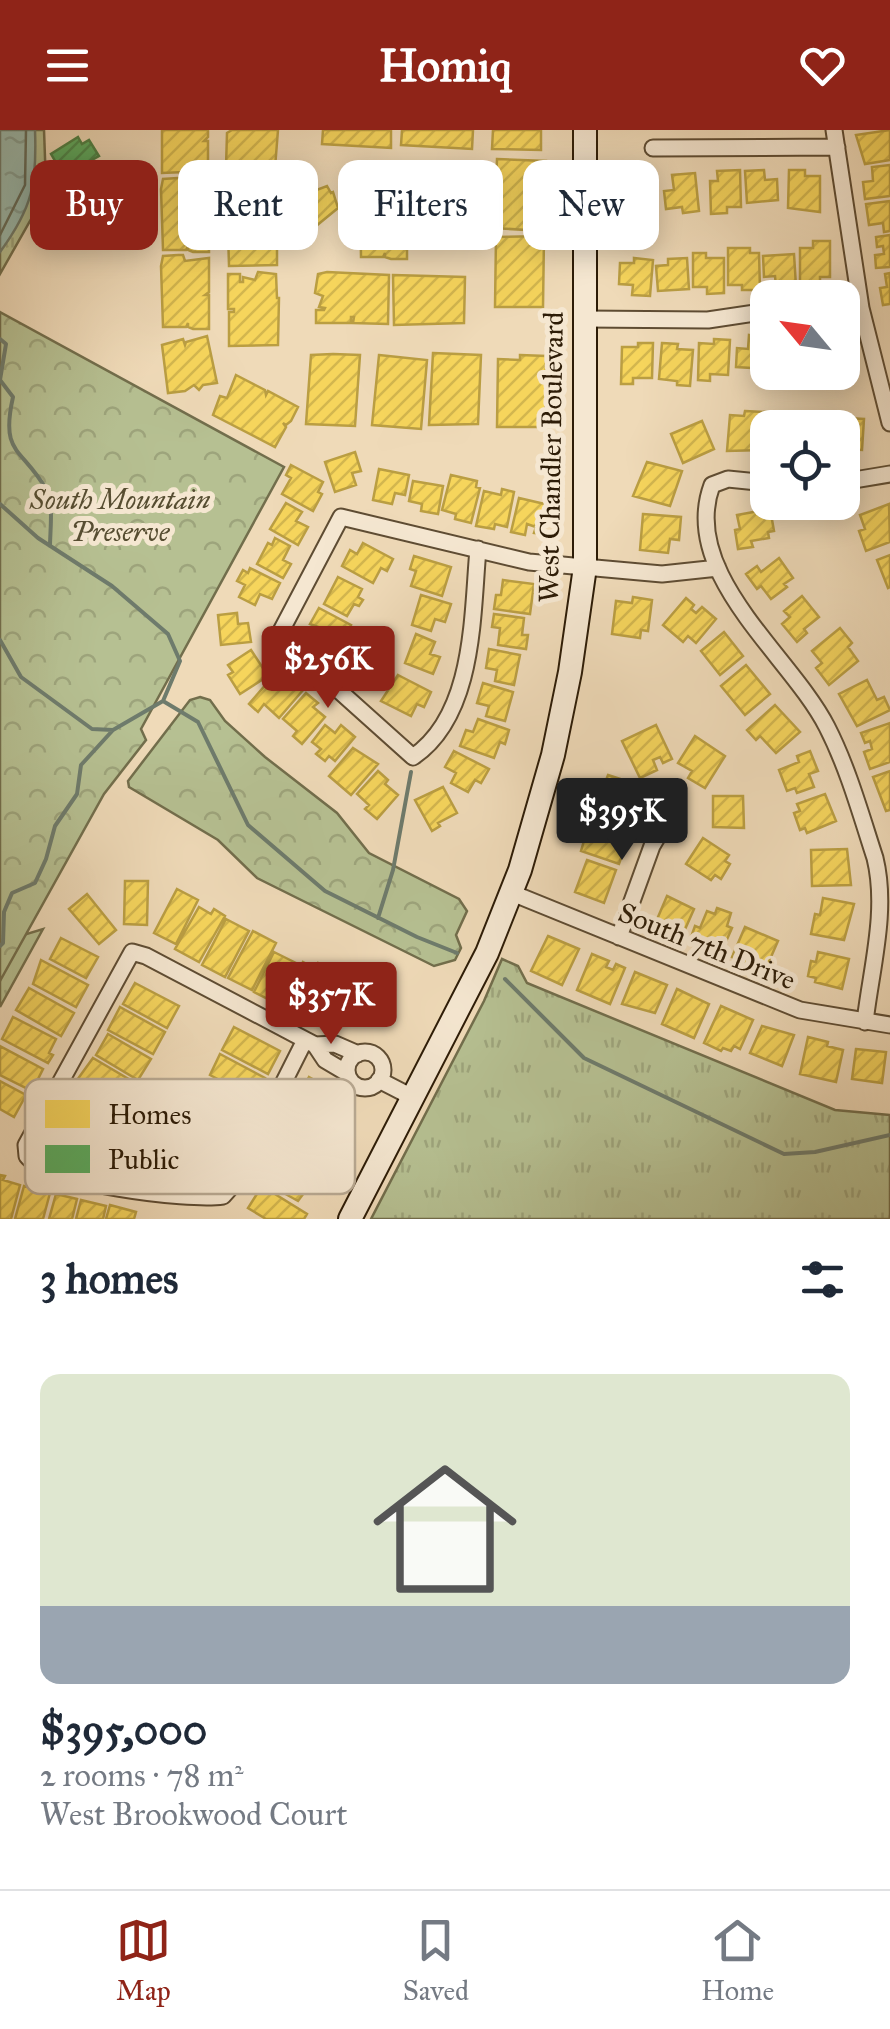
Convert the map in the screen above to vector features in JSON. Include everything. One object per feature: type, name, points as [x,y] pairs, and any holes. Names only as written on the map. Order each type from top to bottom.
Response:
[{"type":"main road","name":"West Chandler Boulevard","points":[[350,1219],[483,961],[512,893],[553,755],[585,567],[585,130]]},
{"type":"street","points":[[653,148],[835,138],[861,308],[890,423]]},
{"type":"street","points":[[586,319],[708,320],[750,314]]},
{"type":"street","points":[[860,479],[890,474]]},
{"type":"street","points":[[750,481],[728,479],[712,485],[704,505],[718,568],[738,605],[826,724],[876,858],[880,913],[865,1022]]},
{"type":"street","points":[[478,549],[469,639],[458,693],[427,748],[413,757],[287,644],[280,632],[341,516],[478,549],[529,562],[662,574],[718,568]]},
{"type":"street","points":[[619,937],[652,846],[672,814]]},
{"type":"street","name":"South 7th Drive","points":[[512,893],[800,1010],[890,1025]]},
{"type":"street","points":[[62,1079],[132,952],[310,1043],[324,1060],[350,1079]]},
{"type":"street","points":[[290,1079],[310,1043]]},
{"type":"street","points":[[310,1043],[334,1044],[358,1054]]},
{"type":"street","points":[[347,1073],[350,1060],[358,1054],[369,1052],[378,1058],[382,1069],[379,1080],[371,1086],[355,1084]]},
{"type":"street","points":[[379,1080],[412,1097]]},
{"type":"street","points":[[140,1194],[219,1198],[226,1194]]},
{"type":"green space","points":[[0,130],[44,130],[45,160],[30,160],[30,221],[0,274]]},
{"type":"green space","name":"South Mountain Preserve","points":[[0,312],[284,467],[141,729],[146,740],[104,794],[0,981]]},
{"type":"green space","points":[[190,700],[210,700],[225,721],[265,757],[337,813],[369,853],[459,899],[467,911],[456,935],[461,948],[455,960],[434,966],[257,878],[218,840],[129,787],[128,781]]},
{"type":"green space","points":[[43,929],[0,1007],[0,942]]},
{"type":"green space","points":[[502,959],[518,966],[527,983],[835,1110],[890,1115],[890,1219],[371,1219]]},
{"type":"water","points":[[0,130],[35,130],[30,197],[0,252]]},
{"type":"building: Homes","points":[[162,130],[208,130],[204,141],[208,141],[208,160],[178,160],[178,172],[162,173]]},
{"type":"building: Homes","points":[[278,130],[276,160],[226,160],[227,133]]},
{"type":"building: Homes","points":[[323,130],[391,130],[391,148],[322,144]]},
{"type":"building: Homes","points":[[402,130],[473,130],[472,149],[401,145]]},
{"type":"building: Homes","points":[[493,130],[541,130],[541,150],[492,149]]},
{"type":"building: Homes","points":[[890,130],[890,160],[865,164],[856,135]]},
{"type":"building: Homes","points":[[497,159],[523,160],[523,230],[503,229],[503,160]]},
{"type":"building: Homes","points":[[890,165],[890,196],[865,199],[863,182],[873,181],[872,167]]},
{"type":"building: Homes","points":[[740,170],[741,207],[727,207],[727,213],[711,214],[710,181],[718,181],[717,171]]},
{"type":"building: Homes","points":[[764,170],[765,180],[777,179],[778,200],[747,203],[745,171]]},
{"type":"building: Homes","points":[[789,170],[805,170],[805,176],[820,176],[820,212],[788,208]]},
{"type":"building: Homes","points":[[695,173],[699,211],[666,209],[664,191],[674,190],[672,175]]},
{"type":"building: Homes","points":[[178,178],[178,250],[163,250],[163,179]]},
{"type":"building: Homes","points":[[327,186],[338,208],[318,224],[318,189]]},
{"type":"building: Homes","points":[[890,201],[890,231],[884,232],[883,223],[869,225],[866,204]]},
{"type":"building: Homes","points":[[890,235],[890,267],[876,268],[875,255],[884,254],[883,246],[877,247],[876,237]]},
{"type":"building: Homes","points":[[523,236],[523,250],[544,250],[543,307],[495,307],[496,250],[503,250],[503,237]]},
{"type":"building: Homes","points":[[813,241],[830,241],[830,277],[800,280],[800,248],[813,248]]},
{"type":"building: Homes","points":[[728,248],[750,248],[750,253],[759,253],[760,280],[750,280],[750,290],[742,290],[742,285],[728,285]]},
{"type":"building: Homes","points":[[229,250],[277,250],[277,265],[229,266]]},
{"type":"building: Homes","points":[[361,250],[407,250],[407,259],[391,259],[385,253],[383,257],[361,257]]},
{"type":"building: Homes","points":[[693,253],[724,258],[724,293],[707,294],[707,287],[693,287]]},
{"type":"building: Homes","points":[[794,254],[796,280],[764,277],[763,256]]},
{"type":"building: Homes","points":[[183,255],[185,261],[209,258],[209,292],[205,295],[209,295],[209,329],[193,329],[188,323],[186,327],[163,327],[163,256]]},
{"type":"building: Homes","points":[[634,258],[653,260],[650,296],[632,295],[633,285],[619,284],[620,263],[634,263]]},
{"type":"building: Homes","points":[[687,258],[689,289],[658,291],[656,266],[668,265],[668,259]]},
{"type":"building: Homes","points":[[258,272],[276,274],[278,345],[229,346],[229,312],[234,309],[228,309],[228,274],[240,274],[243,282],[243,277],[255,280]]},
{"type":"building: Homes","points":[[890,273],[890,304],[883,305],[880,288],[887,287],[885,274]]},
{"type":"building: Homes","points":[[318,274],[389,275],[388,324],[353,323],[354,317],[351,323],[316,323],[316,310],[325,308],[319,307],[323,296],[315,293]]},
{"type":"building: Homes","points":[[393,275],[465,277],[464,323],[394,325]]},
{"type":"building: Homes","points":[[750,335],[750,368],[736,367],[737,348],[748,349]]},
{"type":"building: Homes","points":[[207,336],[217,383],[203,385],[199,390],[194,385],[185,391],[168,393],[162,345],[183,339],[185,345]]},
{"type":"building: Homes","points":[[714,339],[730,340],[728,375],[710,374],[710,381],[698,380],[699,343],[714,344]]},
{"type":"building: Homes","points":[[638,343],[653,343],[652,378],[633,378],[633,384],[621,384],[622,347],[638,347]]},
{"type":"building: Homes","points":[[662,343],[693,350],[690,386],[659,379]]},
{"type":"building: Homes","points":[[433,353],[481,355],[478,424],[429,425]]},
{"type":"building: Homes","points":[[311,355],[360,355],[355,426],[306,424]]},
{"type":"building: Homes","points":[[379,355],[427,360],[421,429],[372,425]]},
{"type":"building: Homes","points":[[520,355],[546,356],[545,427],[497,427],[498,359],[520,360]]},
{"type":"building: Homes","points":[[236,375],[265,390],[266,395],[268,391],[298,407],[291,421],[283,423],[286,427],[275,447],[213,415],[220,396],[227,398]]},
{"type":"building: Homes","points":[[745,411],[750,411],[750,450],[727,451],[730,415],[744,416]]},
{"type":"building: Homes","points":[[860,419],[864,419],[860,450]]},
{"type":"building: Homes","points":[[702,421],[714,449],[683,463],[671,434]]},
{"type":"building: Homes","points":[[355,452],[361,471],[352,473],[356,485],[335,492],[325,462]]},
{"type":"building: Homes","points":[[647,462],[682,471],[670,506],[633,496]]},
{"type":"building: Homes","points":[[291,465],[323,482],[313,511],[282,494],[291,478],[286,475]]},
{"type":"building: Homes","points":[[379,469],[409,475],[405,495],[395,493],[392,504],[373,500]]},
{"type":"building: Homes","points":[[451,475],[477,481],[476,487],[480,488],[471,523],[442,510]]},
{"type":"building: Homes","points":[[413,481],[443,486],[438,514],[421,511],[422,504],[409,501]]},
{"type":"building: Homes","points":[[502,489],[514,492],[507,527],[476,526],[484,491],[501,495]]},
{"type":"building: Homes","points":[[519,498],[549,505],[542,534],[534,533],[536,527],[527,524],[525,535],[511,532]]},
{"type":"building: Homes","points":[[286,503],[302,512],[296,521],[308,527],[298,545],[270,529]]},
{"type":"building: Homes","points":[[889,504],[890,542],[866,551],[859,531],[865,529],[860,515]]},
{"type":"building: Homes","points":[[750,513],[750,520],[772,520],[774,531],[768,532],[769,538],[751,541],[753,547],[738,549],[737,515]]},
{"type":"building: Homes","points":[[643,514],[681,517],[679,540],[670,539],[668,553],[640,550]]},
{"type":"building: Homes","points":[[275,538],[290,546],[283,560],[291,564],[283,578],[257,564]]},
{"type":"building: Homes","points":[[363,543],[393,559],[387,571],[381,568],[373,583],[342,566],[350,550],[357,554]]},
{"type":"building: Homes","points":[[890,555],[890,587],[888,588],[877,560]]},
{"type":"building: Homes","points":[[414,556],[451,567],[442,596],[411,586],[416,571],[410,569]]},
{"type":"building: Homes","points":[[779,558],[793,578],[771,599],[746,574],[757,566],[761,572]]},
{"type":"building: Homes","points":[[250,568],[280,583],[272,599],[260,594],[255,605],[239,597],[245,585],[237,581],[243,570],[248,573]]},
{"type":"building: Homes","points":[[338,577],[362,589],[358,597],[363,600],[359,606],[354,604],[347,616],[324,604]]},
{"type":"building: Homes","points":[[503,580],[534,584],[530,614],[494,609]]},
{"type":"building: Homes","points":[[421,595],[451,604],[445,622],[435,619],[431,631],[412,625]]},
{"type":"building: Homes","points":[[802,596],[819,617],[804,629],[807,633],[797,642],[782,624],[790,617],[784,611]]},
{"type":"building: Homes","points":[[633,597],[652,600],[648,631],[641,630],[640,638],[612,634],[616,601],[632,603]]},
{"type":"building: Homes","points":[[686,598],[696,613],[702,607],[716,619],[696,643],[688,636],[683,642],[663,625]]},
{"type":"building: Homes","points":[[319,608],[351,625],[342,655],[312,638],[318,627],[310,624]]},
{"type":"building: Homes","points":[[237,613],[238,624],[248,623],[251,642],[221,645],[218,615]]},
{"type":"building: Homes","points":[[494,614],[524,618],[522,635],[528,635],[526,649],[498,645],[500,628],[492,627]]},
{"type":"building: Homes","points":[[840,628],[852,643],[848,647],[858,661],[829,685],[816,668],[822,663],[812,651]]},
{"type":"building: Homes","points":[[724,632],[743,656],[720,675],[701,651]]},
{"type":"building: Homes","points":[[416,634],[435,642],[430,654],[440,657],[433,674],[405,663]]},
{"type":"building: Homes","points":[[489,649],[520,655],[514,685],[495,681],[497,670],[486,668]]},
{"type":"building: Homes","points":[[251,650],[268,676],[240,694],[228,675],[233,672],[228,665]]},
{"type":"building: Homes","points":[[746,665],[770,694],[745,715],[721,686]]},
{"type":"building: Homes","points":[[280,668],[287,674],[281,680],[288,686],[293,680],[304,689],[279,718],[264,704],[258,712],[249,704]]},
{"type":"building: Homes","points":[[398,675],[431,692],[424,707],[417,704],[411,716],[381,701]]},
{"type":"building: Homes","points":[[867,680],[877,700],[884,697],[890,710],[857,726],[839,694]]},
{"type":"building: Homes","points":[[483,683],[513,692],[505,721],[486,716],[489,706],[477,703]]},
{"type":"building: Homes","points":[[306,693],[318,703],[313,707],[325,717],[302,744],[293,736],[297,731],[283,719]]},
{"type":"building: Homes","points":[[775,705],[800,732],[776,753],[760,736],[756,740],[747,730]]},
{"type":"building: Homes","points":[[478,719],[509,730],[505,744],[500,742],[494,758],[460,746],[466,730],[473,732]]},
{"type":"building: Homes","points":[[890,723],[890,762],[870,769],[864,752],[872,749],[870,741],[865,743],[861,733]]},
{"type":"building: Homes","points":[[325,725],[335,733],[341,725],[355,737],[335,761],[329,756],[325,761],[316,754],[321,749],[312,742]]},
{"type":"building: Homes","points":[[656,725],[672,759],[663,763],[660,757],[653,760],[657,770],[640,778],[622,741]]},
{"type":"building: Homes","points":[[695,736],[725,756],[705,788],[688,778],[692,771],[678,763]]},
{"type":"building: Homes","points":[[353,748],[378,764],[351,795],[329,776]]},
{"type":"building: Homes","points":[[454,751],[489,769],[481,783],[475,780],[468,792],[451,783],[456,773],[445,767]]},
{"type":"building: Homes","points":[[810,751],[818,771],[809,774],[814,787],[797,793],[795,788],[787,791],[779,770],[799,762],[797,756]]},
{"type":"building: Homes","points":[[378,771],[398,795],[377,819],[365,809],[369,805],[357,794]]},
{"type":"building: Homes","points":[[890,771],[890,810],[886,811],[873,777]]},
{"type":"building: Homes","points":[[608,775],[639,785],[627,817],[593,805],[601,782],[605,783]]},
{"type":"building: Homes","points":[[443,787],[457,813],[432,831],[415,800]]},
{"type":"building: Homes","points":[[825,794],[836,821],[807,833],[805,828],[800,830],[794,813],[800,811],[797,804]]},
{"type":"building: Homes","points":[[713,796],[743,796],[744,828],[713,827]]},
{"type":"building: Homes","points":[[600,820],[631,830],[619,864],[581,851],[586,834],[592,826],[598,828]]},
{"type":"building: Homes","points":[[703,838],[729,855],[725,861],[730,864],[721,879],[715,875],[711,880],[686,864]]},
{"type":"building: Homes","points":[[847,849],[851,885],[812,886],[811,850]]},
{"type":"building: Homes","points":[[587,860],[616,870],[604,903],[575,892]]},
{"type":"building: Homes","points":[[125,881],[148,881],[147,925],[124,924]]},
{"type":"building: Homes","points":[[177,889],[198,900],[176,944],[154,933]]},
{"type":"building: Homes","points":[[87,894],[116,930],[99,944],[69,909]]},
{"type":"building: Homes","points":[[667,896],[694,909],[682,936],[655,924]]},
{"type":"building: Homes","points":[[823,898],[854,904],[844,940],[811,934]]},
{"type":"building: Homes","points":[[199,907],[211,914],[214,909],[225,916],[199,962],[175,949]]},
{"type":"building: Homes","points":[[717,908],[731,913],[727,926],[732,928],[725,944],[715,940],[712,948],[690,940],[707,911],[715,914]]},
{"type":"building: Homes","points":[[226,919],[249,931],[225,977],[202,965]]},
{"type":"building: Homes","points":[[745,927],[778,941],[767,966],[752,959],[750,965],[732,957]]},
{"type":"building: Homes","points":[[253,931],[276,943],[252,990],[228,978]]},
{"type":"building: Homes","points":[[548,936],[579,949],[562,985],[531,971]]},
{"type":"building: Homes","points":[[61,938],[98,957],[86,978],[50,959]]},
{"type":"building: Homes","points":[[274,952],[296,963],[276,1003],[254,992]]},
{"type":"building: Homes","points":[[818,952],[849,959],[842,989],[815,982],[816,978],[808,976]]},
{"type":"building: Homes","points":[[592,954],[609,961],[606,967],[613,970],[616,964],[625,968],[610,1004],[577,990]]},
{"type":"building: Homes","points":[[41,960],[88,985],[76,1007],[33,984]]},
{"type":"building: Homes","points":[[303,962],[329,969],[304,1016],[281,1003]]},
{"type":"building: Homes","points":[[332,970],[355,982],[331,1028],[308,1016]]},
{"type":"building: Homes","points":[[635,972],[667,985],[655,1013],[622,1004]]},
{"type":"building: Homes","points":[[135,983],[179,1006],[167,1028],[123,1004]]},
{"type":"building: Homes","points":[[29,988],[74,1013],[61,1036],[16,1010]]},
{"type":"building: Homes","points":[[677,989],[709,1004],[694,1038],[662,1024]]},
{"type":"building: Homes","points":[[721,1006],[753,1020],[740,1049],[734,1046],[731,1051],[721,1051],[704,1043]]},
{"type":"building: Homes","points":[[120,1007],[165,1032],[153,1054],[108,1030]]},
{"type":"building: Homes","points":[[13,1017],[56,1039],[48,1063],[2,1039]]},
{"type":"building: Homes","points":[[762,1026],[794,1035],[782,1066],[750,1053]]},
{"type":"building: Homes","points":[[234,1027],[280,1051],[268,1074],[222,1050]]},
{"type":"building: Homes","points":[[108,1034],[151,1059],[136,1079],[96,1055]]},
{"type":"building: Homes","points":[[808,1037],[843,1050],[836,1082],[800,1074]]},
{"type":"building: Homes","points":[[0,1046],[43,1069],[38,1079],[25,1079],[25,1088],[0,1075]]},
{"type":"building: Homes","points":[[856,1049],[886,1052],[882,1083],[852,1079]]},
{"type":"building: Homes","points":[[220,1054],[265,1078],[218,1079],[210,1075]]},
{"type":"building: Homes","points":[[93,1058],[129,1079],[78,1079]]},
{"type":"building: Homes","points":[[0,1081],[25,1094],[14,1117],[0,1109]]},
{"type":"building: Homes","points":[[0,1175],[5,1176],[3,1180],[20,1185],[11,1219],[0,1219]]},
{"type":"building: Homes","points":[[24,1186],[25,1194],[50,1194],[43,1219],[15,1219]]},
{"type":"building: Homes","points":[[56,1194],[77,1199],[72,1219],[49,1219]]},
{"type":"building: Homes","points":[[257,1194],[275,1194],[307,1214],[304,1219],[266,1219],[248,1208]]},
{"type":"building: Homes","points":[[81,1200],[106,1206],[103,1219],[76,1219]]},
{"type":"building: Homes","points":[[110,1205],[136,1212],[134,1219],[106,1219]]},
{"type":"building: Public","points":[[78,137],[82,144],[89,140],[99,156],[92,160],[54,160],[51,154]]},
{"type":"waterway","points":[[0,339],[6,344],[0,380],[13,397],[11,441],[46,489],[51,509],[50,546]]},
{"type":"waterway","points":[[0,504],[38,538],[112,586],[168,634],[180,661],[163,701],[198,722],[248,825],[325,891],[457,953]]},
{"type":"waterway","points":[[0,640],[21,677],[92,729],[113,730],[163,701]]},
{"type":"waterway","points":[[0,946],[4,912],[12,893],[35,883],[55,826],[77,794],[81,765],[113,730]]},
{"type":"waterway","points":[[378,918],[393,870],[411,772]]},
{"type":"waterway","points":[[505,979],[584,1058],[784,1154],[815,1152],[890,1135]]}]
